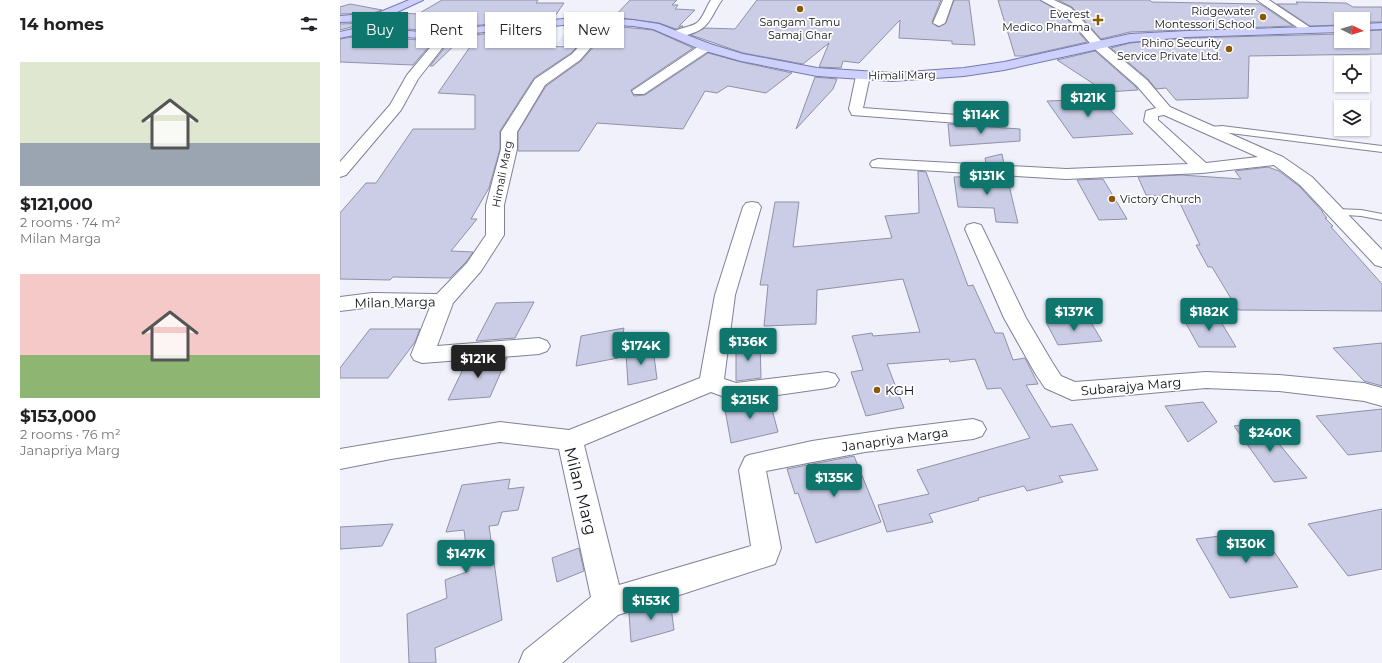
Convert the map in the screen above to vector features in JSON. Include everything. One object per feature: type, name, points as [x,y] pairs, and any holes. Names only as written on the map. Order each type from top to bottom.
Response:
[{"type":"main road","points":[[390,12],[418,0]]},
{"type":"main road","points":[[340,19],[352,18]]},
{"type":"main road","name":"Himali Marg","points":[[477,30],[564,22]]},
{"type":"main road","name":"Himali Marg","points":[[624,23],[655,26],[706,46],[741,57],[818,72],[862,76],[926,76],[964,72],[1004,66],[1130,38],[1187,34],[1334,29]]},
{"type":"main road","points":[[1370,27],[1382,26]]},
{"type":"main road","name":"Himali Marg","points":[[340,34],[352,32]]},
{"type":"street","points":[[678,34],[697,28],[706,20],[711,5],[717,0]]},
{"type":"street","points":[[939,23],[948,0]]},
{"type":"street","points":[[1046,0],[1061,3],[1098,44],[1142,84],[1165,110],[1277,160],[1306,181],[1382,261]]},
{"type":"street","points":[[1262,0],[1308,30]]},
{"type":"street","points":[[639,91],[706,46]]},
{"type":"street","points":[[340,172],[396,107],[412,78],[436,48]]},
{"type":"street","name":"Himali Marg","points":[[443,302],[474,267],[495,235],[495,205],[509,149],[509,132],[540,82],[576,57],[584,48]]},
{"type":"street","points":[[862,76],[856,109],[857,112],[998,122]]},
{"type":"street","points":[[1165,110],[1151,114],[1151,121],[1202,168]]},
{"type":"street","points":[[878,164],[1066,174],[1202,168],[1277,160]]},
{"type":"street","points":[[711,383],[725,295],[752,207]]},
{"type":"street","name":"Subarajya Marg","points":[[974,230],[1015,318],[1043,366],[1053,382],[1072,390],[1206,380],[1279,384],[1364,392],[1382,397]]},
{"type":"street","name":"Milan Marga","points":[[340,304],[372,300],[443,302],[422,355],[539,346]]},
{"type":"street","points":[[570,440],[711,383],[736,392],[827,380]]},
{"type":"street","name":"Janapriya Marga","points":[[608,603],[764,555],[766,548],[752,470],[754,464],[758,462],[820,449],[907,435],[972,429]]},
{"type":"street","name":"Milan Marg","points":[[340,459],[391,448],[500,432],[570,440],[608,603]]},
{"type":"street","points":[[536,663],[608,603]]},
{"type":"lane","points":[[1211,130],[1222,129],[1382,149]]},
{"type":"lane","points":[[1336,212],[1361,213],[1382,217]]},
{"type":"shaded area","points":[[564,34],[564,45],[556,45]]},
{"type":"building","points":[[442,0],[538,0],[536,3],[564,3],[556,15],[556,12],[485,12],[485,25],[477,25],[477,12],[421,12]]},
{"type":"building","points":[[630,0],[677,0],[672,5],[678,5],[675,9],[695,10],[679,26],[683,26],[676,29],[659,23],[624,18],[624,12],[619,12]]},
{"type":"building","points":[[757,0],[941,0],[932,22],[938,27],[946,23],[954,0],[969,0],[975,45],[952,44],[952,41],[899,38],[900,20],[859,63],[843,61],[841,68],[819,67],[829,43],[803,64],[743,53],[691,35],[705,28],[735,29]]},
{"type":"building","points":[[998,0],[1040,0],[1062,13],[1087,42],[1025,56],[1015,56]]},
{"type":"building","points":[[1058,0],[1149,0],[1152,2],[1260,4],[1293,26],[1130,32],[1101,39],[1072,7]]},
{"type":"building","points":[[1296,2],[1346,3],[1353,7],[1382,7],[1382,22],[1370,22],[1370,12],[1334,12],[1334,25],[1310,26],[1277,4],[1298,4]]},
{"type":"building","points":[[350,4],[382,10],[376,12],[352,12],[352,14],[340,14],[340,7]]},
{"type":"building","points":[[408,13],[416,14],[416,30],[408,29]]},
{"type":"building","points":[[340,24],[352,24],[352,27],[340,30]]},
{"type":"building","points":[[624,27],[653,30],[693,48],[631,90],[634,96],[645,95],[708,53],[792,73],[766,93],[728,86],[717,93],[705,91],[683,129],[597,123],[579,151],[518,151],[518,132],[546,86],[581,61],[593,48],[624,48]]},
{"type":"building","points":[[1382,30],[1382,54],[1249,56],[1248,98],[1176,100],[1166,88],[1156,89],[1148,79],[1111,48],[1130,43],[1187,38],[1334,34],[1334,48],[1370,48],[1370,31]]},
{"type":"building","points":[[485,34],[485,48],[556,48],[556,47],[576,48],[534,78],[500,131],[500,149],[489,188],[471,219],[477,219],[451,251],[473,252],[466,262],[450,278],[393,277],[390,280],[340,279],[340,213],[366,183],[376,183],[413,129],[475,129],[475,95],[438,93],[469,48],[477,48],[477,35]]},
{"type":"building","points":[[352,37],[352,48],[408,48],[408,39],[416,40],[416,48],[427,48],[413,65],[340,62],[340,39]]},
{"type":"building","points":[[444,48],[452,48],[433,66],[430,66]]},
{"type":"building","points":[[1095,51],[1138,90],[1106,92],[1057,60]]},
{"type":"building","points":[[815,77],[837,79],[833,89],[796,129]]},
{"type":"building","points":[[1100,99],[1133,134],[1073,138],[1047,101]]},
{"type":"building","points":[[948,124],[1020,129],[1020,141],[950,146]]},
{"type":"building","points":[[1002,154],[1004,164],[986,163],[985,158]]},
{"type":"building","points":[[1268,167],[1279,171],[1299,186],[1323,212],[1327,218],[1325,218],[1333,226],[1331,227],[1382,284],[1382,311],[1238,310],[1212,267],[1208,267],[1196,245],[1200,245],[1177,197],[1146,195],[1138,177],[1181,175],[1241,179],[1235,171]]},
{"type":"building","points":[[918,171],[926,172],[968,286],[973,285],[995,333],[1003,333],[1013,360],[1025,358],[1038,384],[1026,385],[1051,427],[1072,424],[1098,470],[1059,476],[1063,482],[1027,491],[1024,486],[978,498],[979,500],[929,514],[933,522],[887,532],[878,505],[929,494],[917,470],[1030,438],[1001,388],[987,389],[975,359],[950,362],[949,359],[887,364],[904,408],[866,416],[851,372],[863,370],[852,336],[872,333],[873,336],[920,332],[903,279],[817,290],[816,324],[764,326],[768,285],[760,285],[775,202],[799,202],[793,247],[892,238],[885,216],[919,213]]},
{"type":"building","points":[[954,177],[1007,177],[1018,223],[996,222],[994,208],[958,207]]},
{"type":"building","points":[[1103,179],[1127,219],[1099,220],[1077,180]]},
{"type":"building","points":[[534,302],[515,338],[476,341],[496,303]]},
{"type":"building","points":[[1218,317],[1236,347],[1199,347],[1183,318]]},
{"type":"building","points":[[1089,319],[1102,341],[1058,345],[1046,322]]},
{"type":"building","points":[[624,328],[618,358],[576,366],[581,336]]},
{"type":"building","points":[[370,329],[420,329],[415,342],[388,378],[340,378],[340,368]]},
{"type":"building","points":[[760,342],[761,378],[736,381],[736,345]]},
{"type":"building","points":[[1382,343],[1382,386],[1364,381],[1333,348]]},
{"type":"building","points":[[653,348],[657,379],[628,385],[626,353]]},
{"type":"building","points":[[507,358],[490,397],[448,400],[467,361]]},
{"type":"building","points":[[769,398],[778,432],[731,443],[724,404]]},
{"type":"building","points":[[1203,402],[1217,422],[1188,442],[1165,406]]},
{"type":"building","points":[[1382,409],[1382,451],[1348,455],[1316,416]]},
{"type":"building","points":[[1261,422],[1307,478],[1274,482],[1234,426]]},
{"type":"building","points":[[854,456],[881,522],[816,543],[798,493],[795,494],[787,469]]},
{"type":"building","points":[[510,479],[508,489],[524,487],[518,510],[502,512],[498,525],[489,526],[502,620],[435,648],[436,663],[409,663],[407,614],[447,598],[445,580],[469,571],[464,530],[446,532],[462,485]]},
{"type":"building","points":[[1382,509],[1382,569],[1348,576],[1308,524]]},
{"type":"building","points":[[393,524],[382,546],[340,549],[340,527]]},
{"type":"building","points":[[1260,531],[1298,587],[1230,598],[1196,539]]},
{"type":"building","points":[[579,548],[584,571],[557,582],[552,558]]},
{"type":"building","points":[[670,600],[674,630],[631,642],[629,613]]},
{"type":"place","name":"Sangam Tamu Samaj Ghar","points":[[800,9]]},
{"type":"place","name":"Ridgewater Montessori School","points":[[1263,17]]},
{"type":"place","name":"Everest Medico Pharma","points":[[1098,20]]},
{"type":"place","name":"Rhino Security Service Private Ltd.","points":[[1229,49]]},
{"type":"place","name":"Victory Church","points":[[1112,199]]},
{"type":"place","name":"KGH","points":[[877,390]]}]
